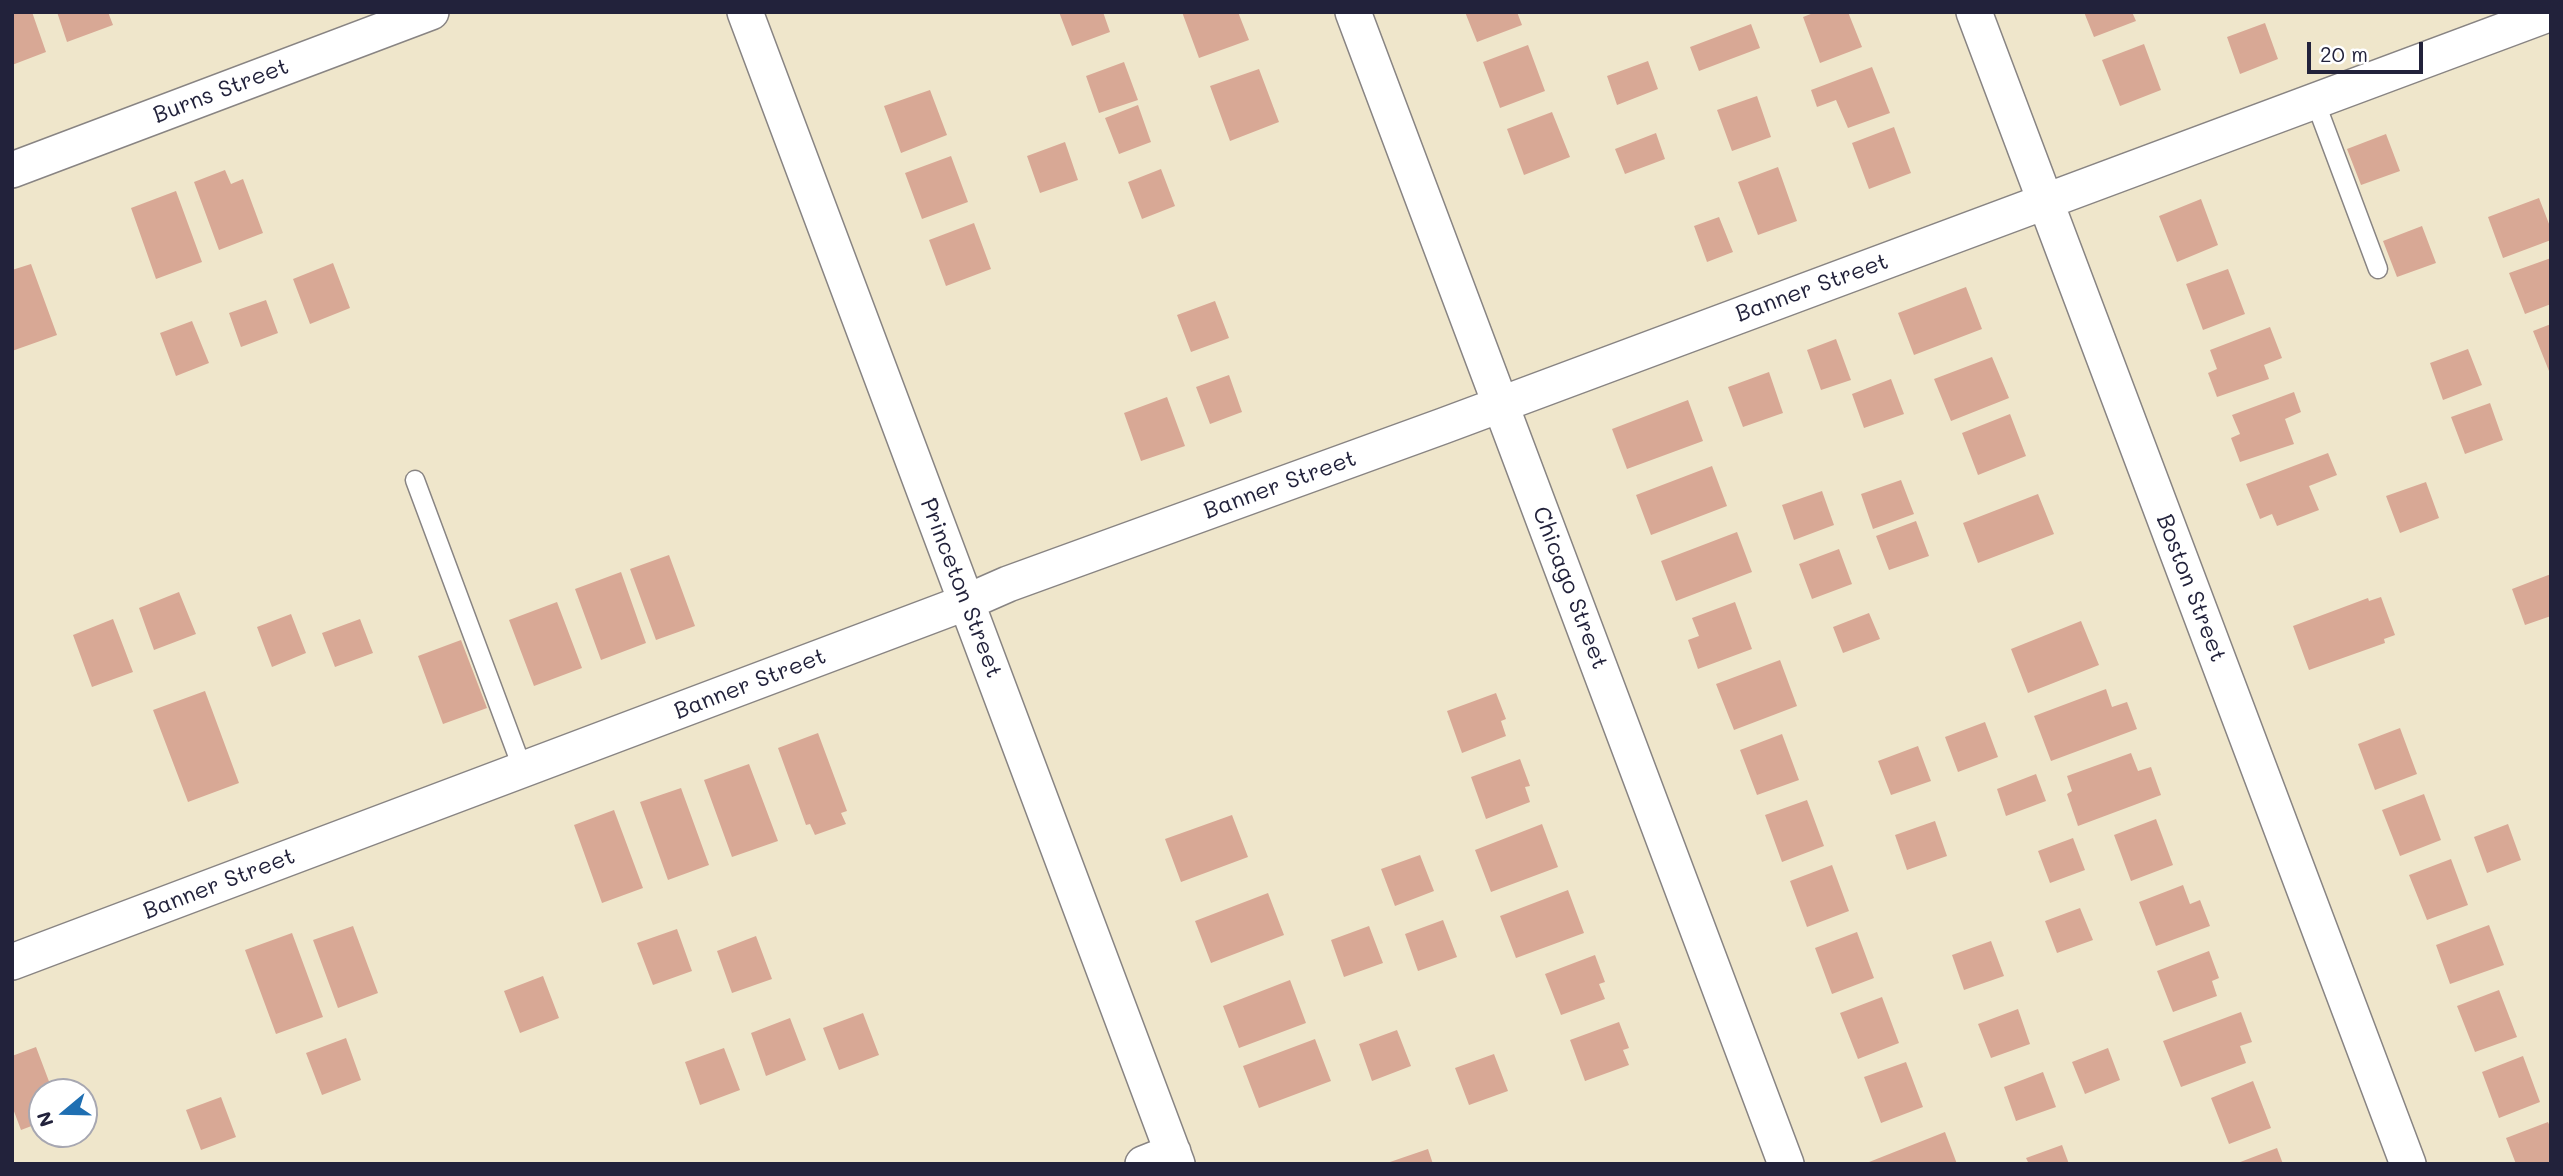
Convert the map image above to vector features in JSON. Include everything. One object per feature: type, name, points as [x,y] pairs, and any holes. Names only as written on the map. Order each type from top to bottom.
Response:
[{"type":"street","name":"Burns Street","points":[[12,170],[431,12]]},
{"type":"street","name":"Princeton Street","points":[[745,12],[967,602],[1164,1160]]},
{"type":"street","name":"Chicago Street","points":[[1353,12],[1786,1164]]},
{"type":"street","name":"Boston Street","points":[[1974,12],[2408,1164]]},
{"type":"street","name":"Banner Street","points":[[12,962],[967,602],[1008,584],[2551,13]]},
{"type":"lane","points":[[2315,101],[2378,269]]},
{"type":"lane","points":[[415,480],[523,770]]},
{"type":"building","points":[[12,12],[32,12],[46,52],[12,65]]},
{"type":"building","points":[[57,12],[108,12],[113,25],[67,42]]},
{"type":"building","points":[[1059,12],[1103,12],[1110,32],[1072,46]]},
{"type":"building","points":[[1182,12],[1238,12],[1249,40],[1199,58]]},
{"type":"building","points":[[1465,12],[1517,12],[1522,25],[1477,42]]},
{"type":"building","points":[[1816,12],[1848,12],[1862,47],[1820,63],[1803,17]]},
{"type":"building","points":[[2084,12],[2132,12],[2136,21],[2094,37]]},
{"type":"building","points":[[2265,23],[2278,59],[2240,74],[2227,37]]},
{"type":"building","points":[[1751,24],[1760,48],[1699,71],[1690,47]]},
{"type":"building","points":[[2144,44],[2161,90],[2120,106],[2102,60]]},
{"type":"building","points":[[1528,45],[1545,91],[1500,108],[1483,62]]},
{"type":"building","points":[[1648,61],[1658,89],[1617,105],[1607,76]]},
{"type":"building","points":[[1124,62],[1138,100],[1099,113],[1086,76]]},
{"type":"building","points":[[1872,67],[1890,113],[1848,128],[1836,100],[1817,107],[1811,90]]},
{"type":"building","points":[[1259,69],[1279,122],[1230,141],[1210,86]]},
{"type":"building","points":[[930,90],[947,135],[901,153],[884,106]]},
{"type":"building","points":[[1757,96],[1771,137],[1732,151],[1717,110]]},
{"type":"building","points":[[1138,105],[1151,142],[1119,154],[1105,118]]},
{"type":"building","points":[[1552,112],[1570,157],[1524,175],[1507,129]]},
{"type":"building","points":[[1894,127],[1911,173],[1869,189],[1852,143]]},
{"type":"building","points":[[1656,133],[1665,159],[1625,174],[1615,149]]},
{"type":"building","points":[[2386,134],[2400,171],[2361,185],[2347,149]]},
{"type":"building","points":[[1065,142],[1078,180],[1040,193],[1027,156]]},
{"type":"building","points":[[951,156],[968,202],[922,219],[905,173]]},
{"type":"building","points":[[1778,167],[1797,221],[1758,235],[1738,182]]},
{"type":"building","points":[[1161,169],[1175,206],[1142,219],[1128,182]]},
{"type":"building","points":[[225,170],[231,184],[243,179],[263,233],[219,250],[194,182]]},
{"type":"building","points":[[176,191],[202,262],[156,279],[131,208]]},
{"type":"building","points":[[2539,198],[2551,229],[2551,240],[2503,258],[2488,217]]},
{"type":"building","points":[[2201,199],[2218,245],[2177,262],[2159,216]]},
{"type":"building","points":[[1719,217],[1733,252],[1707,262],[1694,226]]},
{"type":"building","points":[[974,223],[991,269],[946,286],[929,240]]},
{"type":"building","points":[[2422,226],[2436,263],[2397,277],[2383,241]]},
{"type":"building","points":[[2551,258],[2551,304],[2525,314],[2509,273]]},
{"type":"building","points":[[333,263],[350,308],[310,324],[293,279]]},
{"type":"building","points":[[31,264],[57,335],[12,351],[12,270]]},
{"type":"building","points":[[2228,269],[2245,314],[2203,330],[2186,284]]},
{"type":"building","points":[[1966,287],[1982,329],[1914,355],[1898,313]]},
{"type":"building","points":[[266,300],[278,333],[241,347],[229,313]]},
{"type":"building","points":[[1215,301],[1229,338],[1191,352],[1177,315]]},
{"type":"building","points":[[192,321],[209,363],[176,376],[160,333]]},
{"type":"building","points":[[2551,324],[2551,371],[2549,371],[2533,331]]},
{"type":"building","points":[[2270,327],[2282,358],[2264,365],[2269,379],[2217,397],[2208,373],[2217,369],[2210,350]]},
{"type":"building","points":[[1836,339],[1851,380],[1821,390],[1807,350]]},
{"type":"building","points":[[2468,349],[2482,385],[2443,400],[2430,363]]},
{"type":"building","points":[[1992,357],[2009,398],[1951,421],[1934,379]]},
{"type":"building","points":[[1769,372],[1783,413],[1743,427],[1728,387]]},
{"type":"building","points":[[1229,375],[1242,412],[1210,424],[1196,387]]},
{"type":"building","points":[[1891,379],[1904,414],[1864,428],[1852,394]]},
{"type":"building","points":[[2294,392],[2301,412],[2285,419],[2294,444],[2240,462],[2231,438],[2240,434],[2232,415]]},
{"type":"building","points":[[1167,397],[1185,446],[1141,461],[1124,413]]},
{"type":"building","points":[[1688,400],[1703,441],[1627,469],[1612,429]]},
{"type":"building","points":[[2490,403],[2503,440],[2465,454],[2451,417]]},
{"type":"building","points":[[2010,414],[2026,456],[1978,475],[1962,433]]},
{"type":"building","points":[[2328,453],[2337,475],[2309,486],[2319,510],[2277,526],[2272,514],[2260,519],[2246,484]]},
{"type":"building","points":[[1712,466],[1727,506],[1651,535],[1636,495]]},
{"type":"building","points":[[1901,480],[1914,514],[1873,529],[1861,494]]},
{"type":"building","points":[[2426,482],[2439,518],[2400,533],[2386,496]]},
{"type":"building","points":[[1822,491],[1834,525],[1794,540],[1782,505]]},
{"type":"building","points":[[2038,494],[2054,534],[1978,563],[1963,523]]},
{"type":"building","points":[[1916,521],[1929,556],[1889,570],[1876,536]]},
{"type":"building","points":[[1737,532],[1752,572],[1676,601],[1661,561]]},
{"type":"building","points":[[1839,549],[1852,584],[1812,599],[1799,564]]},
{"type":"building","points":[[669,555],[695,626],[656,640],[630,569]]},
{"type":"building","points":[[621,572],[646,643],[601,660],[575,589]]},
{"type":"building","points":[[2551,574],[2551,616],[2525,625],[2512,589]]},
{"type":"building","points":[[179,592],[196,634],[154,650],[139,608]]},
{"type":"building","points":[[2381,597],[2395,635],[2384,639],[2385,643],[2309,670],[2293,626],[2368,598],[2369,601]]},
{"type":"building","points":[[557,602],[582,668],[534,686],[509,620]]},
{"type":"building","points":[[1735,602],[1752,649],[1698,669],[1688,640],[1699,636],[1692,618]]},
{"type":"building","points":[[1869,613],[1880,639],[1843,653],[1833,627]]},
{"type":"building","points":[[291,614],[306,653],[272,667],[257,627]]},
{"type":"building","points":[[113,619],[133,672],[92,687],[73,635]]},
{"type":"building","points":[[360,619],[373,653],[335,667],[322,633]]},
{"type":"building","points":[[2081,621],[2099,665],[2028,693],[2011,649]]},
{"type":"building","points":[[461,640],[487,708],[443,724],[418,656]]},
{"type":"building","points":[[1780,660],[1797,706],[1734,730],[1716,684]]},
{"type":"building","points":[[2106,689],[2112,707],[2127,702],[2137,729],[2051,761],[2034,716]]},
{"type":"building","points":[[205,691],[239,783],[188,802],[153,710]]},
{"type":"building","points":[[1496,693],[1506,719],[1501,721],[1506,736],[1462,753],[1447,711]]},
{"type":"building","points":[[1985,722],[1998,757],[1958,772],[1945,737]]},
{"type":"building","points":[[2400,728],[2417,774],[2375,790],[2358,744]]},
{"type":"building","points":[[818,733],[847,811],[841,813],[846,824],[815,835],[810,824],[806,825],[778,748]]},
{"type":"building","points":[[1782,734],[1799,780],[1757,795],[1740,750]]},
{"type":"building","points":[[1918,746],[1931,781],[1891,795],[1878,761]]},
{"type":"building","points":[[2131,753],[2138,771],[2151,767],[2161,795],[2078,826],[2067,794],[2072,791],[2067,776]]},
{"type":"building","points":[[1520,759],[1530,786],[1525,787],[1530,802],[1486,819],[1471,777]]},
{"type":"building","points":[[749,764],[778,841],[732,857],[704,780]]},
{"type":"building","points":[[2036,774],[2046,801],[2006,816],[1997,789]]},
{"type":"building","points":[[681,788],[709,865],[668,880],[640,802]]},
{"type":"building","points":[[2424,794],[2441,840],[2400,856],[2382,810]]},
{"type":"building","points":[[1807,800],[1824,846],[1782,862],[1765,815]]},
{"type":"building","points":[[614,810],[643,888],[602,903],[574,825]]},
{"type":"building","points":[[1232,815],[1248,857],[1181,882],[1165,839]]},
{"type":"building","points":[[2156,819],[2173,865],[2131,881],[2114,835]]},
{"type":"building","points":[[1935,821],[1947,856],[1907,870],[1895,835]]},
{"type":"building","points":[[1542,824],[1558,867],[1491,892],[1475,850]]},
{"type":"building","points":[[2508,824],[2521,860],[2487,873],[2474,837]]},
{"type":"building","points":[[2073,838],[2085,870],[2050,883],[2038,851]]},
{"type":"building","points":[[1420,855],[1434,891],[1395,906],[1381,869]]},
{"type":"building","points":[[2451,859],[2468,905],[2427,920],[2409,875]]},
{"type":"building","points":[[1832,865],[1849,911],[1807,927],[1790,881]]},
{"type":"building","points":[[2183,885],[2190,904],[2200,900],[2210,926],[2156,946],[2139,902]]},
{"type":"building","points":[[1568,890],[1584,933],[1516,958],[1500,916]]},
{"type":"building","points":[[1268,893],[1284,935],[1211,963],[1195,921]]},
{"type":"building","points":[[2080,908],[2093,940],[2057,953],[2045,921]]},
{"type":"building","points":[[1443,920],[1457,957],[1418,971],[1405,934]]},
{"type":"building","points":[[2489,925],[2504,965],[2450,984],[2436,945]]},
{"type":"building","points":[[353,926],[378,993],[338,1008],[313,940]]},
{"type":"building","points":[[1369,926],[1383,963],[1344,977],[1331,940]]},
{"type":"building","points":[[677,929],[692,971],[653,985],[637,943]]},
{"type":"building","points":[[1857,932],[1874,978],[1832,994],[1815,948]]},
{"type":"building","points":[[292,933],[323,1017],[276,1034],[245,950]]},
{"type":"building","points":[[756,936],[772,979],[732,993],[717,951]]},
{"type":"building","points":[[1991,941],[2004,976],[1964,990],[1952,955]]},
{"type":"building","points":[[2209,951],[2219,978],[2212,981],[2217,996],[2173,1012],[2157,971]]},
{"type":"building","points":[[1595,955],[1605,982],[1599,984],[1605,999],[1561,1015],[1545,974]]},
{"type":"building","points":[[543,976],[559,1018],[520,1033],[504,991]]},
{"type":"building","points":[[1290,980],[1306,1023],[1239,1048],[1223,1006]]},
{"type":"building","points":[[2499,990],[2517,1037],[2475,1052],[2457,1006]]},
{"type":"building","points":[[1882,997],[1899,1043],[1858,1059],[1840,1013]]},
{"type":"building","points":[[2018,1009],[2030,1044],[1991,1058],[1978,1024]]},
{"type":"building","points":[[2241,1012],[2252,1042],[2240,1046],[2246,1063],[2181,1087],[2163,1041]]},
{"type":"building","points":[[863,1013],[879,1055],[839,1070],[823,1028]]},
{"type":"building","points":[[790,1018],[806,1060],[766,1076],[751,1033]]},
{"type":"building","points":[[1619,1022],[1629,1048],[1623,1050],[1629,1065],[1585,1081],[1570,1040]]},
{"type":"building","points":[[1397,1030],[1411,1066],[1372,1081],[1359,1044]]},
{"type":"building","points":[[346,1038],[361,1080],[322,1095],[306,1053]]},
{"type":"building","points":[[1315,1039],[1331,1081],[1259,1108],[1243,1066]]},
{"type":"building","points":[[36,1047],[48,1078],[28,1078],[28,1127],[21,1130],[12,1106],[12,1056]]},
{"type":"building","points":[[724,1048],[740,1090],[700,1105],[685,1062]]},
{"type":"building","points":[[2108,1048],[2120,1080],[2085,1094],[2072,1062]]},
{"type":"building","points":[[1494,1054],[1508,1091],[1469,1105],[1455,1068]]},
{"type":"building","points":[[2523,1056],[2540,1102],[2499,1118],[2482,1072]]},
{"type":"building","points":[[1906,1062],[1923,1107],[1881,1123],[1864,1077]]},
{"type":"building","points":[[2043,1072],[2056,1107],[2016,1121],[2004,1087]]},
{"type":"building","points":[[2253,1081],[2271,1128],[2229,1144],[2211,1098]]},
{"type":"building","points":[[221,1097],[236,1137],[201,1150],[186,1110]]},
{"type":"building","points":[[2548,1122],[2551,1129],[2551,1164],[2516,1164],[2506,1138]]},
{"type":"building","points":[[1945,1132],[1957,1164],[1864,1164]]},
{"type":"building","points":[[2062,1145],[2069,1164],[2029,1164],[2026,1158]]},
{"type":"building","points":[[2277,1148],[2283,1164],[2235,1164]]},
{"type":"building","points":[[1428,1149],[1433,1164],[1387,1164],[1387,1163]]}]
